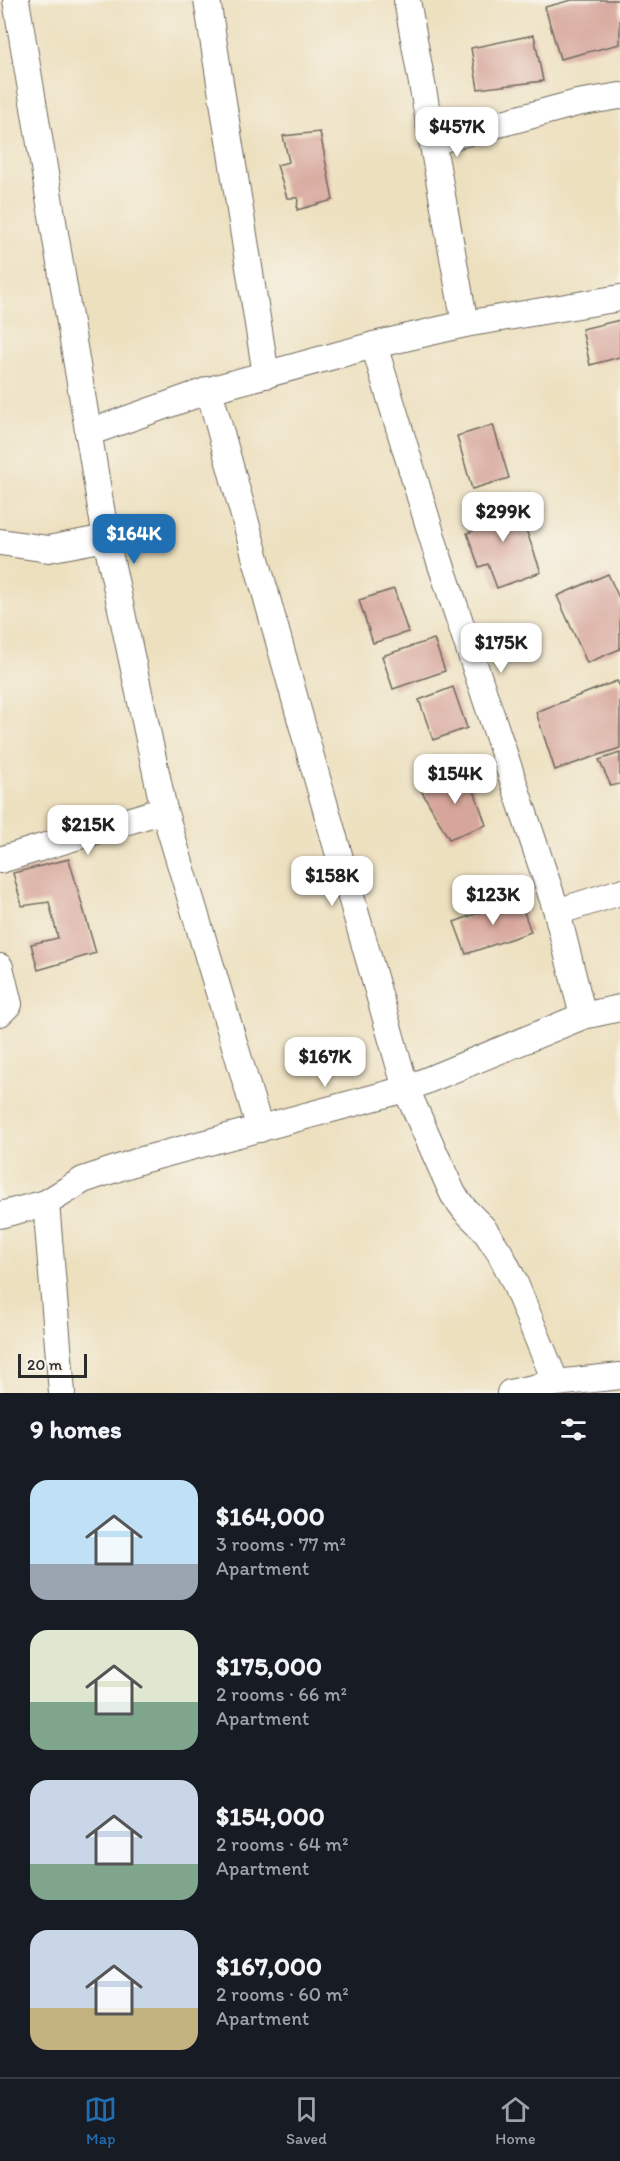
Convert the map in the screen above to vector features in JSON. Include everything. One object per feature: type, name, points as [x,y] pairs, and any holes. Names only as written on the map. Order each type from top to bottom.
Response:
[{"type":"street","points":[[16,0],[106,538],[164,810],[260,1129]]},
{"type":"street","points":[[207,0],[266,375]]},
{"type":"street","points":[[407,0],[465,324]]},
{"type":"street","points":[[432,142],[577,103],[620,96]]},
{"type":"street","points":[[88,433],[209,390],[374,345],[465,324],[620,298]]},
{"type":"street","points":[[374,345],[441,564],[557,912],[583,1016]]},
{"type":"street","points":[[209,390],[406,1089],[453,1194],[483,1228],[500,1253],[556,1383]]},
{"type":"street","points":[[0,542],[48,549],[106,538]]},
{"type":"street","points":[[0,860],[164,810]]},
{"type":"street","points":[[557,912],[620,892]]},
{"type":"street","points":[[0,967],[9,1004],[0,1013]]},
{"type":"street","points":[[0,1215],[46,1203],[83,1180],[142,1160],[406,1089],[583,1016],[620,1008]]},
{"type":"street","points":[[46,1203],[62,1393]]},
{"type":"street","points":[[510,1393],[556,1383],[620,1376]]},
{"type":"building","points":[[572,0],[620,0],[620,44],[560,59],[545,7]]},
{"type":"building","points":[[534,35],[543,81],[478,89],[471,48]]},
{"type":"building","points":[[320,132],[333,200],[297,210],[298,198],[287,198],[277,165],[289,162],[283,136]]},
{"type":"building","points":[[620,320],[620,357],[590,365],[582,329]]},
{"type":"building","points":[[493,425],[509,478],[472,489],[457,436]]},
{"type":"building","points":[[514,496],[541,572],[497,588],[488,564],[479,567],[467,533],[476,530],[470,512]]},
{"type":"building","points":[[608,574],[620,600],[620,649],[587,663],[557,596]]},
{"type":"building","points":[[394,589],[408,632],[373,643],[359,600]]},
{"type":"building","points":[[434,639],[445,671],[393,689],[382,656]]},
{"type":"building","points":[[617,681],[620,686],[620,748],[555,770],[536,712]]},
{"type":"building","points":[[453,687],[467,728],[433,740],[419,700]]},
{"type":"building","points":[[620,753],[620,784],[611,786],[599,760]]},
{"type":"building","points":[[467,770],[486,825],[449,839],[421,790]]},
{"type":"building","points":[[69,859],[96,953],[38,970],[31,944],[58,938],[49,902],[22,906],[13,873]]},
{"type":"building","points":[[519,898],[531,932],[466,954],[454,922]]}]
